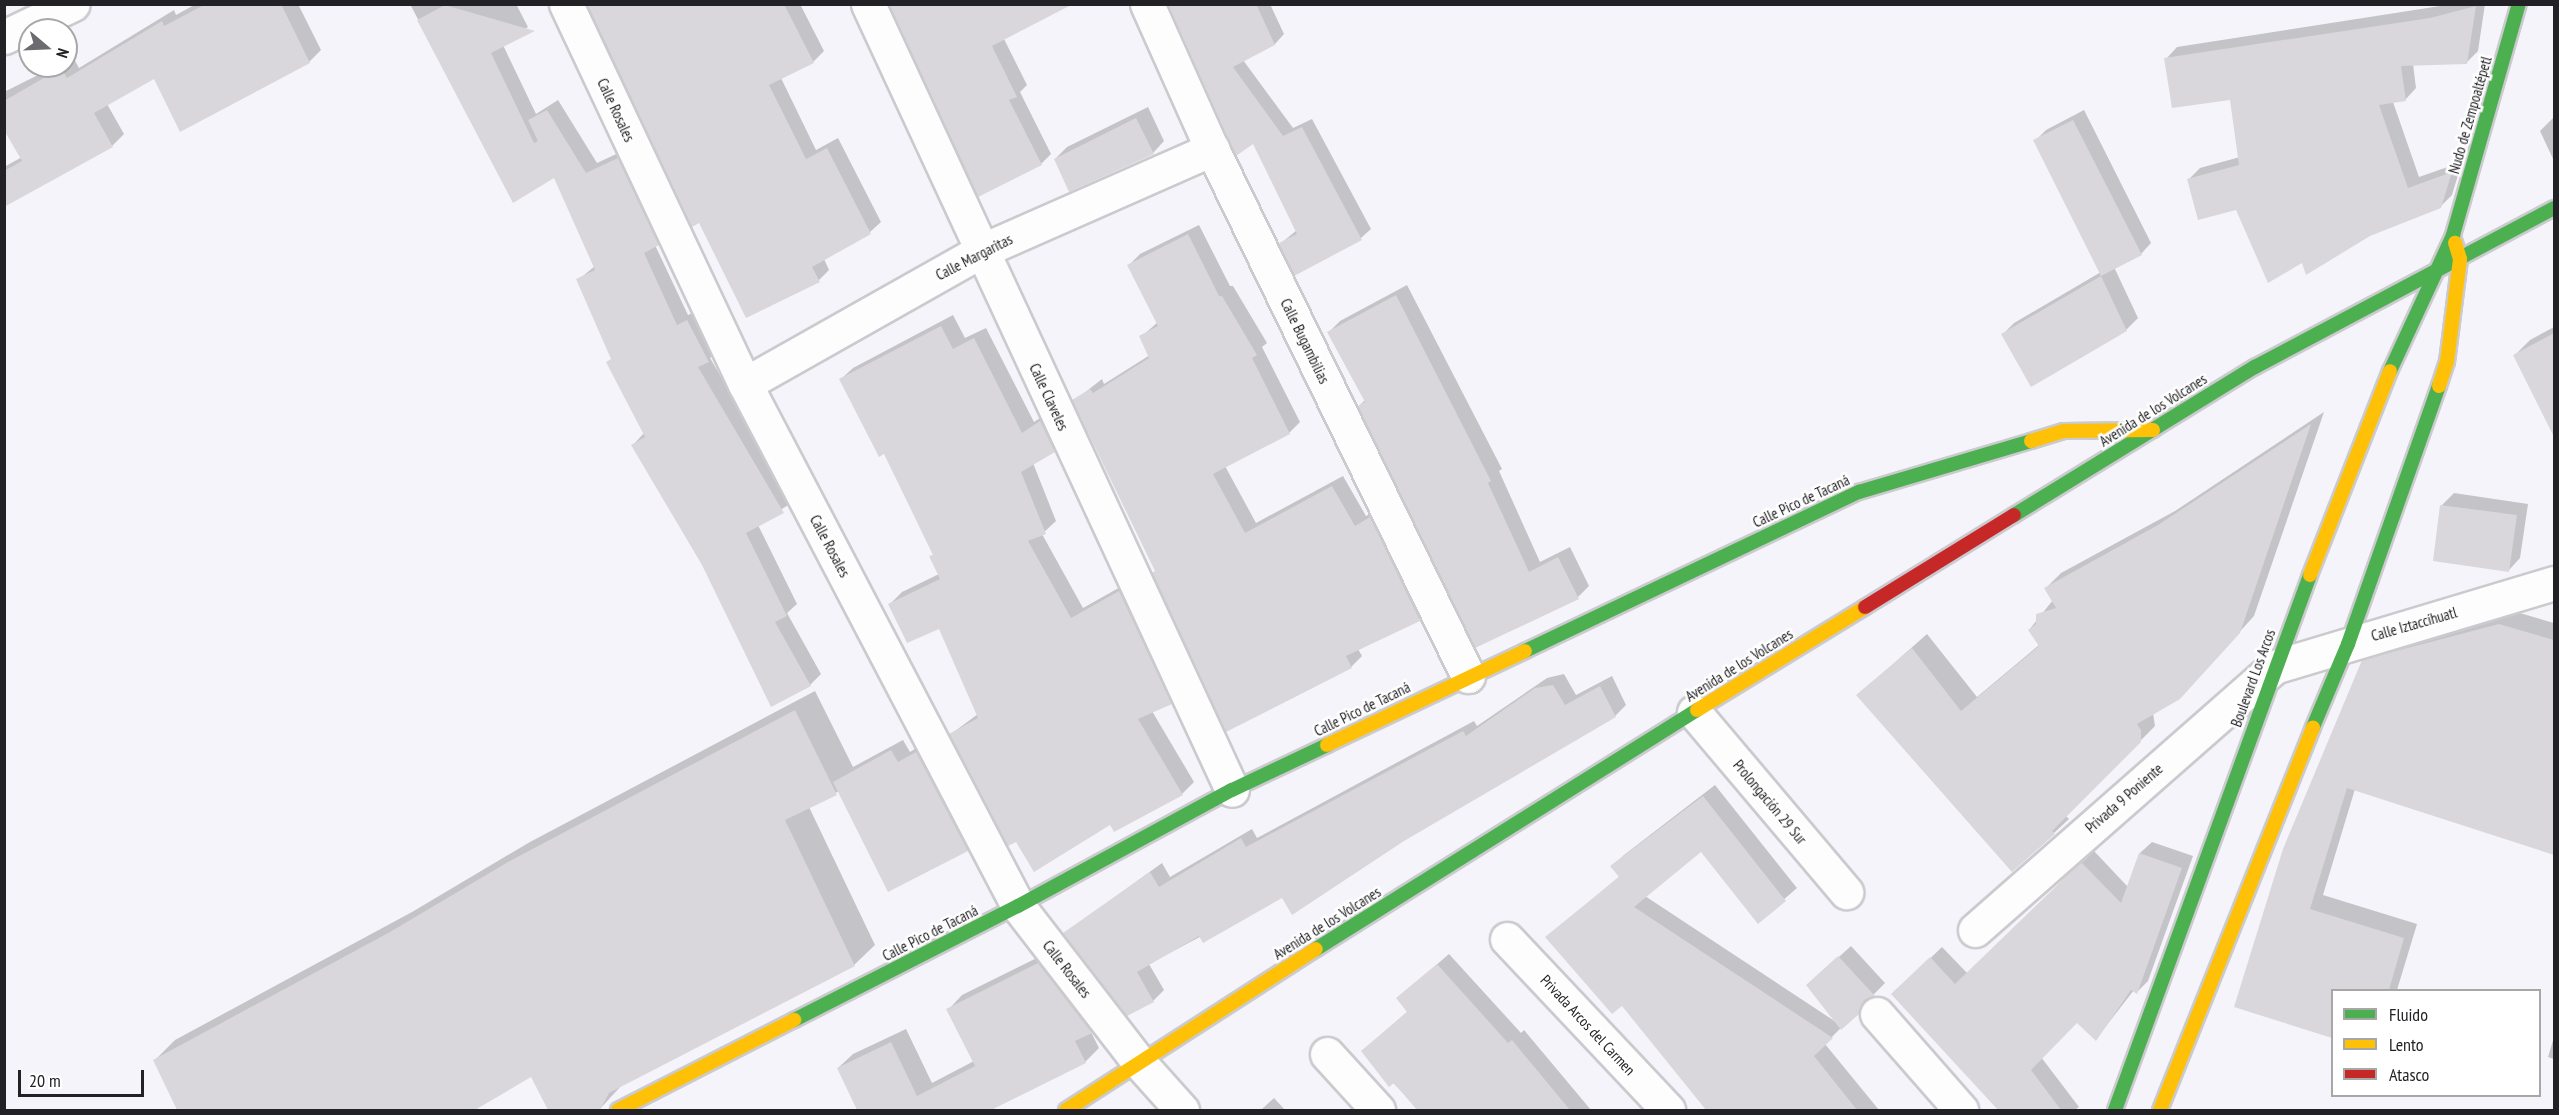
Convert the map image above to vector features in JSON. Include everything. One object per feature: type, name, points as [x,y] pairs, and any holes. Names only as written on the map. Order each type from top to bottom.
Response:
[{"type":"street","points":[[4,37],[73,4]]},
{"type":"street","name":"Calle Rosales","points":[[566,4],[745,384],[1018,906],[1138,1061],[1182,1110]]},
{"type":"street","name":"Calle Claveles","points":[[868,4],[1232,790]]},
{"type":"street","name":"Calle Bugambilias","points":[[1146,4],[1212,149],[1468,676]]},
{"type":"street","name":"Nudo de Zempoaltépetl","points":[[2441,265],[2453,235],[2518,4]]},
{"type":"street","name":"Calle Margaritas","points":[[745,384],[981,251],[1212,149]]},
{"type":"street","name":"Avenida de los Volcanes","points":[[1066,1110],[1138,1061],[1694,712],[2255,367],[2441,265],[2460,259],[2554,208]]},
{"type":"street","points":[[2160,1110],[2250,879],[2348,644],[2447,362],[2460,259],[2453,235]]},
{"type":"street","name":"Boulevard Los Arcos","points":[[2115,1110],[2274,667],[2390,372],[2441,265]]},
{"type":"street","name":"Calle Pico de Tacaná","points":[[618,1110],[1018,906],[1232,790],[1859,492],[2064,431],[2152,430]]},
{"type":"street","name":"Calle Iztaccíhuatl","points":[[2274,667],[2554,583]]},
{"type":"street","name":"Privada 9 Poniente","points":[[1974,930],[2274,667]]},
{"type":"street","name":"Prolongación 29 Sur","points":[[1694,712],[1846,892]]},
{"type":"street","name":"Privada Arcos del Carmen","points":[[1508,939],[1668,1110]]},
{"type":"street","points":[[1878,1014],[1961,1110]]},
{"type":"street","points":[[1326,1054],[1378,1110]]},
{"type":"building","points":[[206,4],[281,4],[310,63],[180,132],[154,79],[94,113],[113,147],[4,207],[4,171],[22,161],[4,130],[4,101],[44,78],[78,78],[78,71],[162,21],[164,26]]},
{"type":"building","points":[[587,4],[784,4],[814,63],[769,85],[806,159],[827,148],[871,234],[812,267],[820,282],[746,318],[699,223],[692,227]]},
{"type":"building","points":[[889,4],[1073,4],[992,46],[1017,97],[1009,100],[1042,165],[978,197]]},
{"type":"building","points":[[1168,4],[1256,4],[1275,45],[1233,67],[1283,136],[1302,127],[1362,240],[1294,276],[1279,243],[1297,234],[1253,144],[1236,156]]},
{"type":"building","points":[[445,5],[535,31],[491,53],[534,143],[538,141],[528,120],[547,110],[586,173],[618,158],[659,245],[644,253],[677,325],[687,320],[709,362],[698,367],[784,513],[746,533],[787,616],[775,622],[811,686],[771,707],[702,565],[631,445],[645,437],[606,362],[611,359],[576,279],[595,270],[554,178],[513,203],[417,20]]},
{"type":"building","points":[[2476,6],[2467,64],[2401,66],[2406,101],[2379,105],[2408,188],[2452,172],[2441,208],[2370,236],[2306,275],[2302,263],[2268,283],[2236,210],[2198,220],[2187,179],[2239,165],[2230,100],[2172,108],[2164,58],[2430,18]]},
{"type":"building","points":[[1136,118],[1154,154],[1069,192],[1054,159]]},
{"type":"building","points":[[2073,120],[2142,255],[2101,276],[2033,140]]},
{"type":"building","points":[[1188,234],[1219,296],[1222,296],[1257,355],[1252,358],[1290,434],[1213,474],[1245,533],[1332,486],[1355,526],[1370,517],[1420,621],[1346,656],[1352,668],[1226,732],[1152,573],[1155,571],[1072,400],[1090,389],[1093,393],[1149,358],[1139,336],[1158,326],[1127,265]]},
{"type":"building","points":[[2101,276],[2127,331],[2031,387],[2001,334]]},
{"type":"building","points":[[1396,295],[1491,481],[1488,483],[1529,572],[1558,557],[1579,599],[1475,648],[1358,406],[1365,402],[1327,332]]},
{"type":"building","points":[[941,326],[953,349],[974,338],[1022,433],[1040,421],[1055,452],[1021,472],[1046,534],[1028,541],[1071,618],[1119,591],[1172,704],[1138,719],[1183,795],[1114,832],[1110,825],[1034,872],[1016,842],[1008,846],[949,734],[978,718],[939,629],[907,643],[888,604],[940,579],[929,556],[933,555],[884,454],[879,457],[839,379]]},
{"type":"building","points":[[2554,333],[2554,437],[2513,355]]},
{"type":"building","points":[[2311,424],[2240,633],[2180,699],[2137,724],[2141,730],[2141,742],[2052,831],[2055,834],[2012,872],[1856,695],[1912,648],[1961,711],[2039,646],[2028,630],[2036,624],[2036,614],[2056,608],[2044,588],[2158,525]]},
{"type":"building","points":[[2440,505],[2517,515],[2509,572],[2433,561]]},
{"type":"building","points":[[2499,624],[2554,640],[2554,855],[2347,788],[2310,909],[2404,938],[2389,989],[2331,989],[2331,1038],[2234,1007],[2283,849],[2362,660]]},
{"type":"building","points":[[1553,685],[1565,705],[1600,686],[1616,717],[1404,841],[1292,915],[1282,898],[1203,943],[1199,936],[1137,972],[1154,1002],[1127,1016],[1063,933],[1150,872],[1159,887],[1241,838],[1246,847],[1463,731],[1466,736],[1535,688]]},
{"type":"building","points":[[795,710],[837,795],[785,820],[855,966],[609,1093],[600,1110],[548,1110],[531,1077],[475,1110],[177,1110],[153,1060],[390,932],[508,862]]},
{"type":"building","points":[[891,750],[898,762],[916,752],[968,851],[888,892],[833,782]]},
{"type":"building","points":[[1703,796],[1786,901],[1758,924],[1701,852],[1634,907],[1833,1038],[1814,1056],[1857,1110],[1706,1110],[1622,1006],[1612,1014],[1545,937],[1619,877],[1610,866]]},
{"type":"building","points":[[2139,853],[2182,868],[2137,994],[2131,990],[2096,1041],[2077,1023],[2031,1070],[2061,1110],[1998,1110],[1891,994],[1930,957],[1955,984],[2081,862],[2121,903]]},
{"type":"building","points":[[1838,956],[1875,996],[1864,1000],[1859,1014],[1841,1030],[1806,985]]},
{"type":"building","points":[[1038,963],[1092,1033],[1075,1041],[1086,1063],[991,1110],[857,1110],[837,1068],[891,1042],[917,1096],[975,1066],[946,1009]]},
{"type":"building","points":[[1437,964],[1508,1043],[1512,1040],[1570,1110],[1417,1110],[1394,1083],[1389,1087],[1361,1051],[1407,1012],[1396,998]]},
{"type":"traffic: fast","points":[[2390,371],[2453,235],[2519,4]]},
{"type":"traffic: fast","points":[[2014,515],[2255,367],[2554,208]]},
{"type":"traffic: fast","points":[[2313,727],[2348,644],[2439,386]]},
{"type":"traffic: fast","points":[[1525,651],[1859,492],[2031,441]]},
{"type":"traffic: fast","points":[[2115,1110],[2310,575]]},
{"type":"traffic: fast","points":[[1316,949],[1697,710]]},
{"type":"traffic: fast","points":[[794,1020],[1018,906],[1232,790],[1327,745]]},
{"type":"traffic: slow","points":[[2439,386],[2447,362],[2460,259],[2455,243]]},
{"type":"traffic: slow","points":[[2310,575],[2390,371]]},
{"type":"traffic: slow","points":[[2031,441],[2064,431],[2153,430]]},
{"type":"traffic: slow","points":[[1697,710],[1865,607]]},
{"type":"traffic: slow","points":[[1327,745],[1525,651]]},
{"type":"traffic: slow","points":[[2160,1110],[2313,727]]},
{"type":"traffic: slow","points":[[1066,1110],[1316,949]]},
{"type":"traffic: slow","points":[[618,1110],[794,1020]]},
{"type":"traffic: jam","points":[[1865,607],[2014,515]]}]
